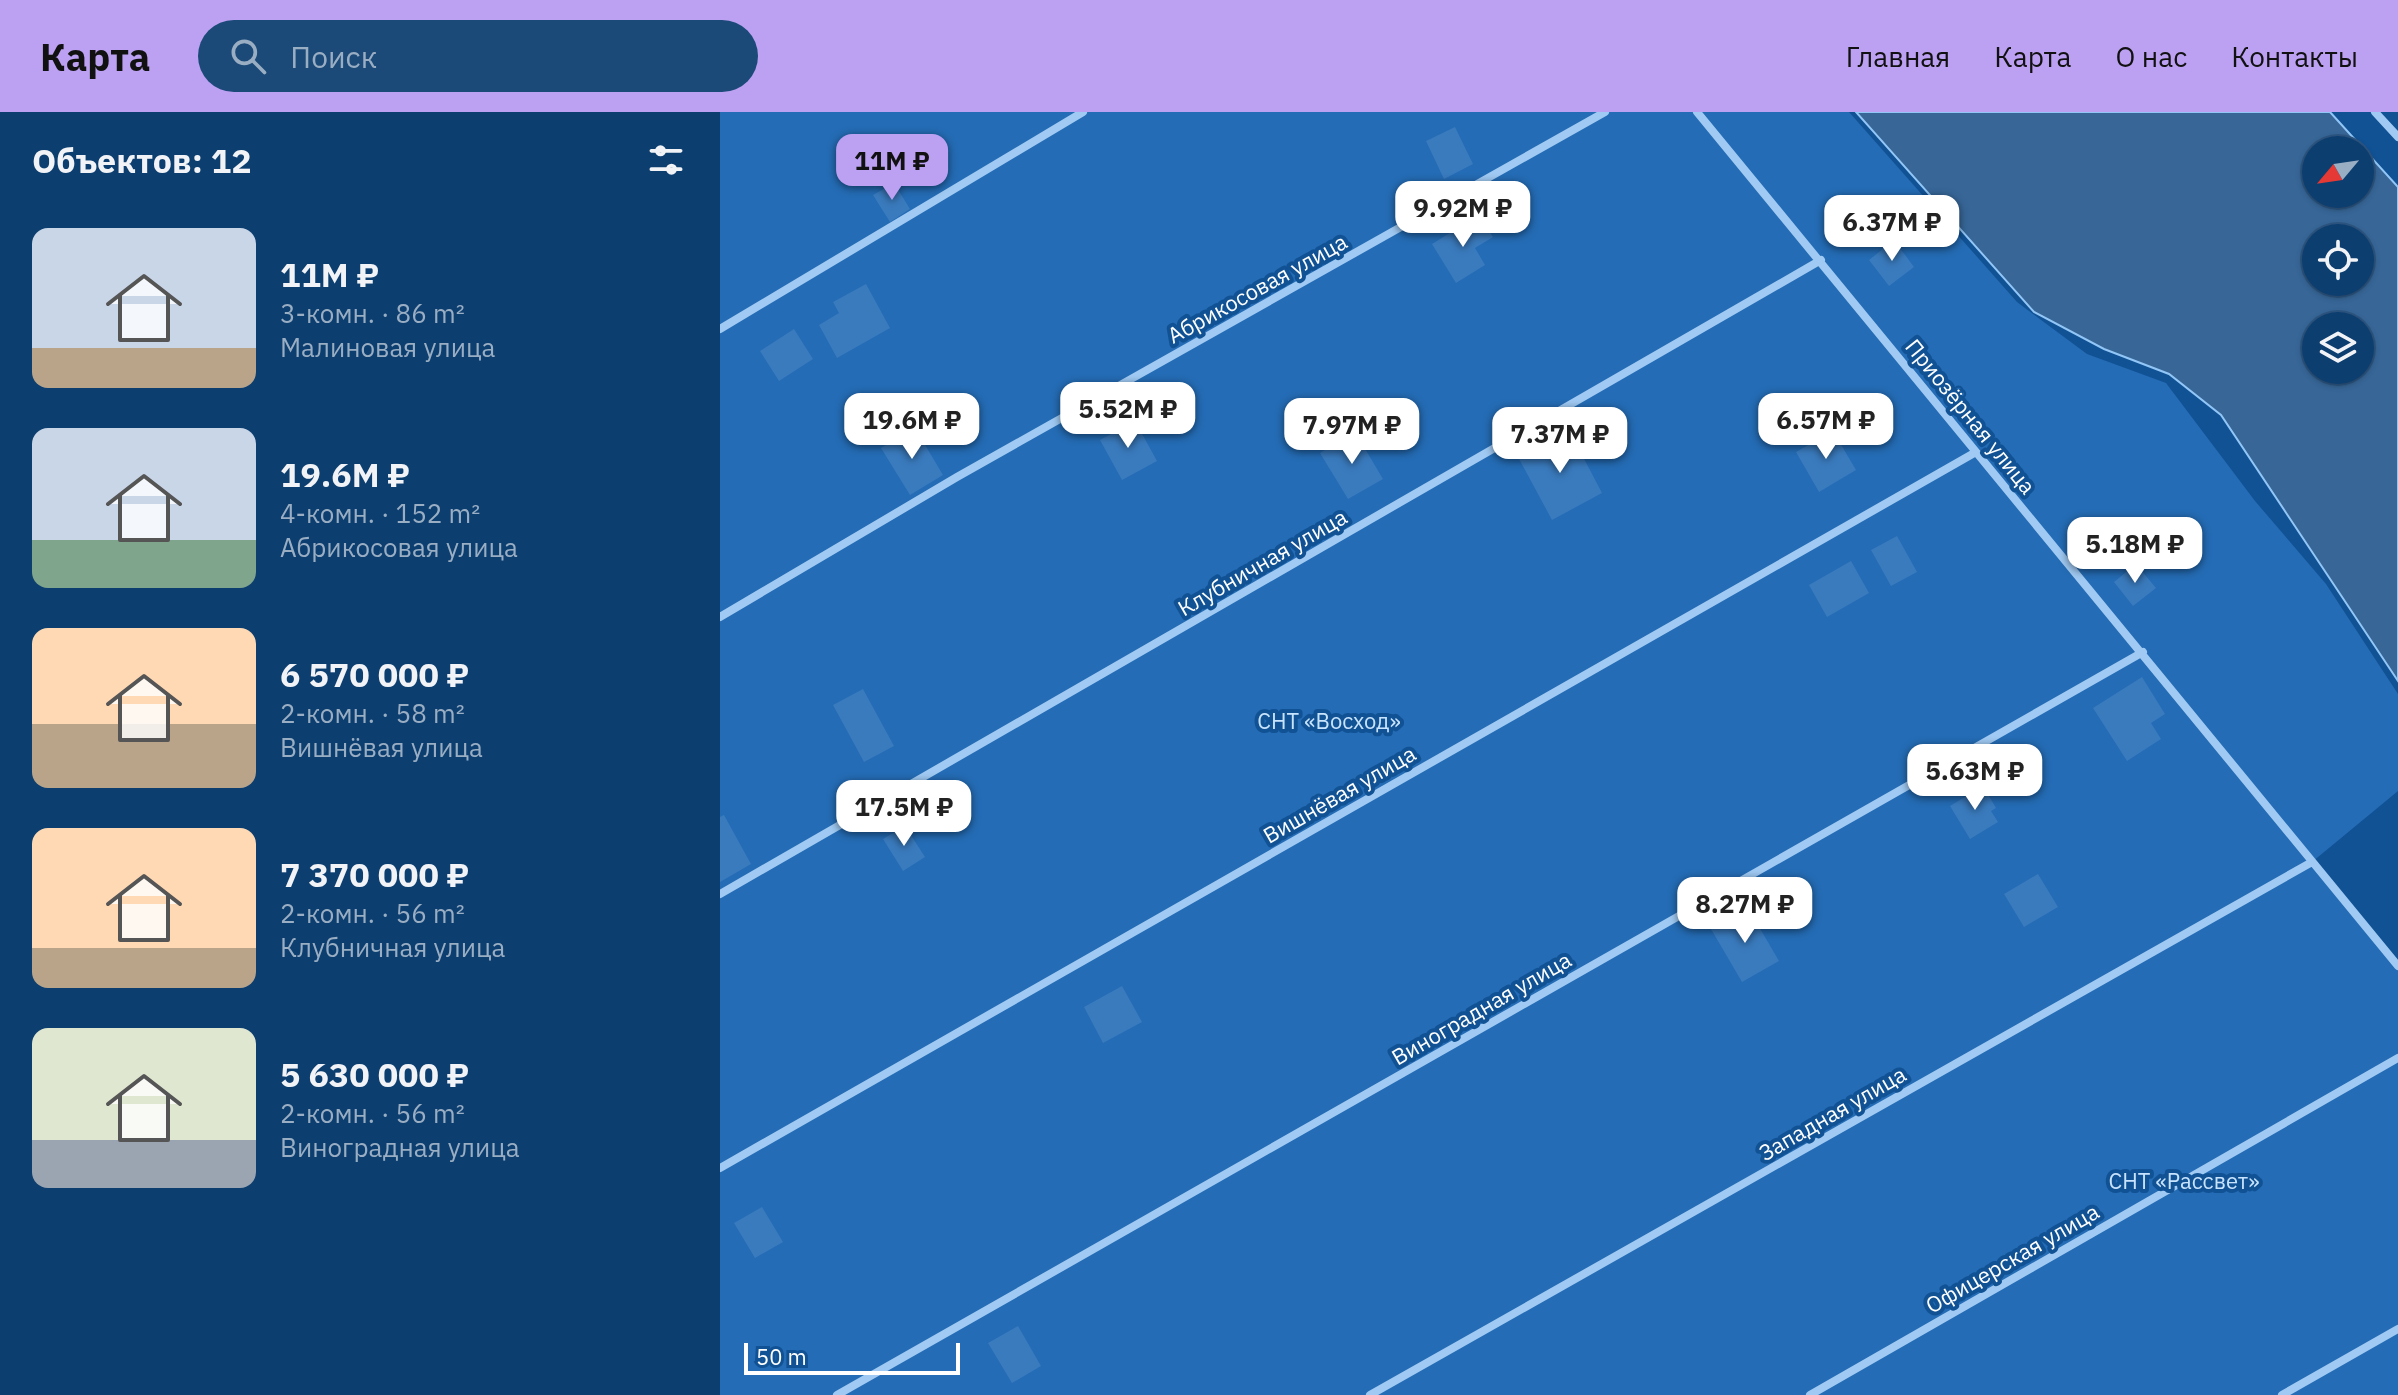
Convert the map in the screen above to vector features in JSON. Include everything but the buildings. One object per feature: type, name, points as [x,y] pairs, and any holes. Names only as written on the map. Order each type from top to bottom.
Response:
[{"type":"street","points":[[720,329],[1083,112]]},
{"type":"street","name":"Абрикосовая улица","points":[[720,617],[957,477],[1605,112]]},
{"type":"street","name":"Приозёрная улица","points":[[1697,112],[2398,966]]},
{"type":"street","points":[[2375,112],[2398,137]]},
{"type":"street","name":"Клубничная улица","points":[[720,894],[1821,260]]},
{"type":"street","name":"Вишнёвая улица","points":[[720,1168],[1976,452]]},
{"type":"street","name":"Виноградная улица","points":[[837,1395],[2143,652]]},
{"type":"street","name":"Западная улица","points":[[1370,1395],[2312,862]]},
{"type":"street","name":"Офицерская улица","points":[[1810,1395],[2398,1058]]},
{"type":"street","points":[[2282,1395],[2398,1329]]},
{"type":"green space","name":"СНТ «Восход»","points":[[720,112],[1849,112],[2017,302],[2087,354],[2166,383],[2255,501],[2326,584],[2398,694],[2398,791],[2312,862],[2398,966],[2398,1395],[720,1395]]},
{"type":"shaded area","points":[[1856,112],[2330,112],[2352,136],[2302,136],[2302,208],[2374,208],[2374,161],[2398,187],[2398,681],[2221,415],[2169,374],[2104,349],[2034,312]]},
{"type":"park label","name":"СНТ «Рассвет»","points":[[2184,1180]]}]
